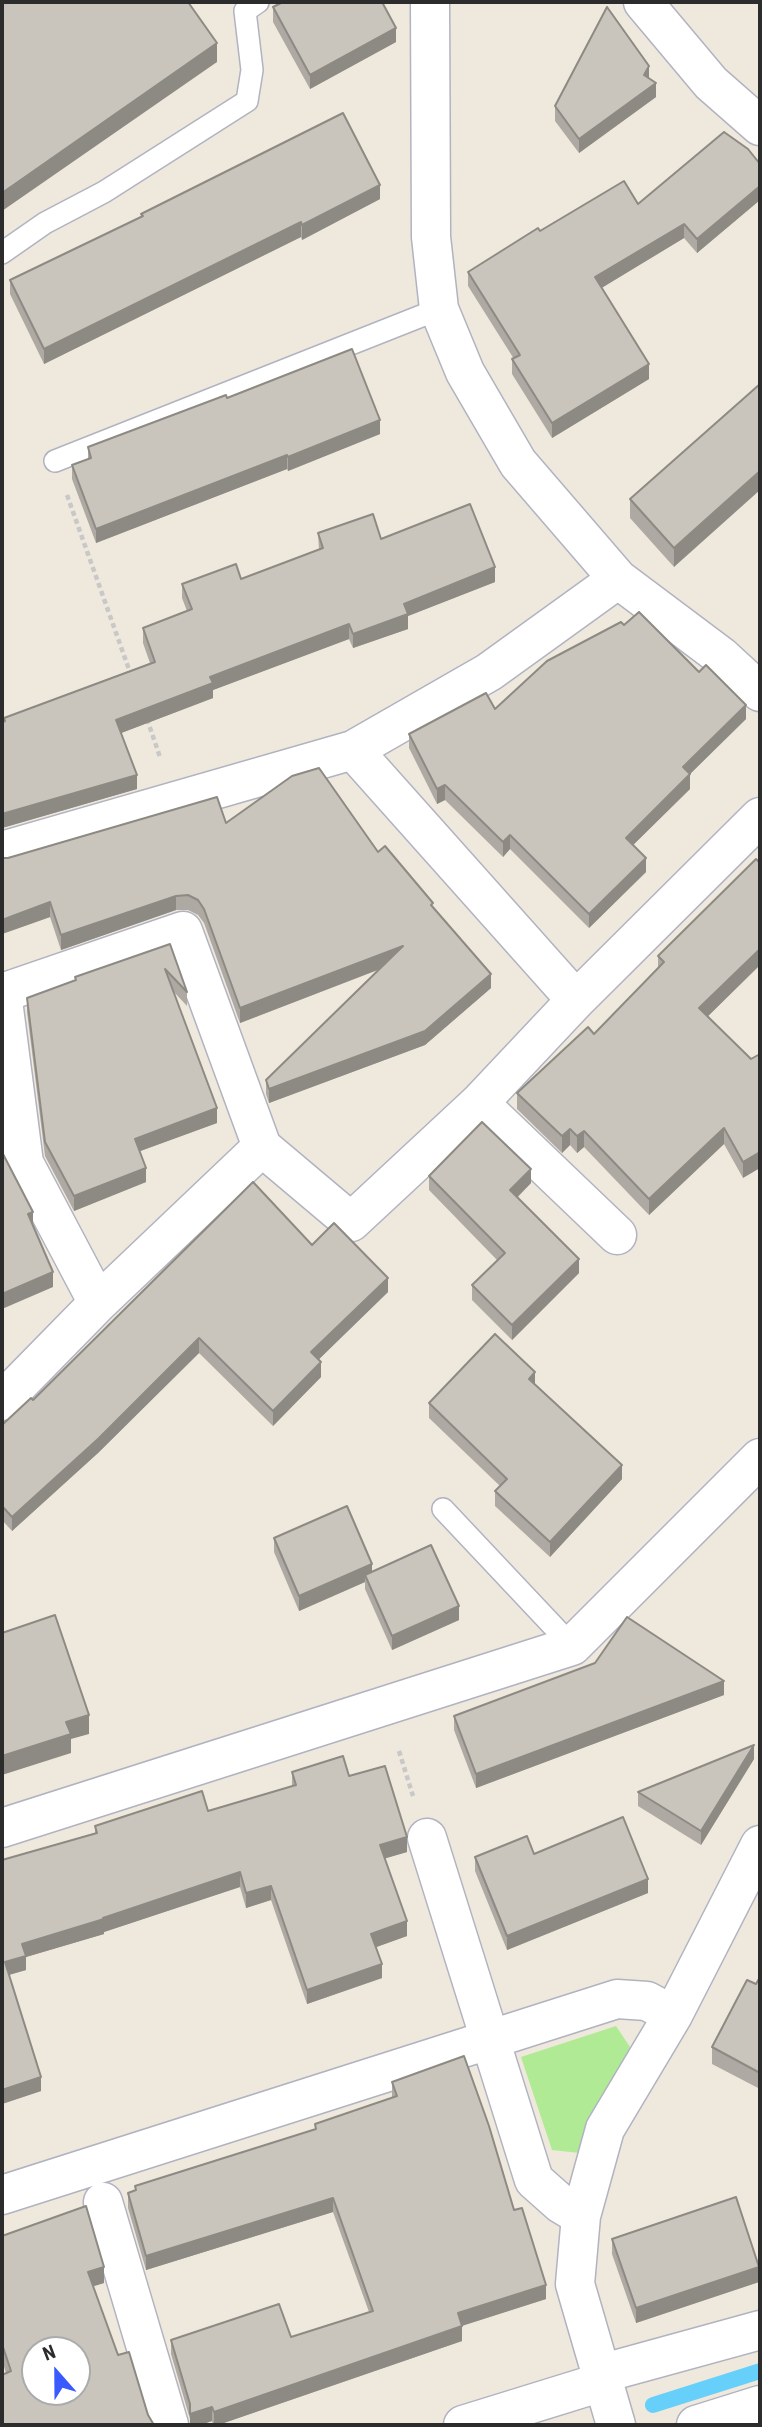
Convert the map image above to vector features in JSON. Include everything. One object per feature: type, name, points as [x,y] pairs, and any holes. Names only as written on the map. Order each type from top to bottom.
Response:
[{"type":"street","points":[[430,2],[431,237],[439,309],[465,372],[518,463],[618,579],[722,657],[760,692]]},
{"type":"street","points":[[643,2],[711,83],[760,126]]},
{"type":"street","points":[[2,851],[353,750],[489,671],[618,579]]},
{"type":"street","points":[[353,750],[576,1000]]},
{"type":"street","points":[[97,1303],[24,1163],[2,993],[183,931],[262,1147],[351,1222],[479,1103],[576,1000],[760,817]]},
{"type":"street","points":[[479,1103],[617,1235]]},
{"type":"street","points":[[2,1401],[97,1303],[262,1147]]},
{"type":"street","points":[[2,1828],[572,1646],[760,1458]]},
{"type":"street","points":[[427,1838],[534,2180],[561,2204],[581,2216]]},
{"type":"street","points":[[616,2425],[575,2284],[581,2216],[605,2129],[673,2015],[760,1845]]},
{"type":"street","points":[[2,2195],[617,1999],[647,2001],[673,2015]]},
{"type":"street","points":[[103,2202],[169,2425]]},
{"type":"street","points":[[463,2425],[601,2378],[760,2330]]},
{"type":"street","points":[[696,2425],[760,2405]]},
{"type":"lane","points":[[2,253],[45,223],[104,191],[247,101],[252,70],[245,11],[258,2]]},
{"type":"lane","points":[[55,461],[439,309]]},
{"type":"lane","points":[[443,1509],[572,1646]]},
{"type":"path","points":[[55,461],[134,683]]},
{"type":"path","points":[[143,709],[176,801]]},
{"type":"path","points":[[385,1707],[427,1838]]},
{"type":"green space","points":[[616,2026],[630,2047],[580,2153],[552,2150],[521,2057]]},
{"type":"building","points":[[2,2],[188,2],[217,43],[2,193]]},
{"type":"building","points":[[283,2],[382,2],[396,28],[310,75],[273,7]]},
{"type":"building","points":[[607,7],[649,66],[644,75],[656,83],[579,139],[555,106]]},
{"type":"building","points":[[343,113],[380,185],[44,349],[10,280],[143,216],[141,214]]},
{"type":"building","points":[[724,132],[748,149],[760,164],[760,186],[697,239],[684,224],[595,277],[649,364],[552,423],[512,359],[520,355],[468,272],[538,228],[540,231],[624,181],[638,204]]},
{"type":"building","points":[[352,349],[380,420],[96,529],[72,465],[91,458],[88,447],[226,395],[227,398]]},
{"type":"building","points":[[760,384],[760,471],[674,548],[630,499]]},
{"type":"building","points":[[470,504],[495,567],[404,604],[408,614],[353,634],[349,624],[210,677],[213,683],[116,720],[137,775],[2,814],[4,718],[155,662],[143,628],[192,609],[182,584],[236,564],[241,579],[323,548],[318,533],[373,514],[381,539]]},
{"type":"building","points":[[639,612],[699,672],[706,665],[746,705],[683,767],[690,774],[626,838],[646,858],[589,914],[510,835],[503,842],[445,785],[437,789],[409,734],[486,693],[495,709],[547,661],[621,622],[624,625]]},
{"type":"building","points":[[319,768],[378,852],[385,846],[433,903],[431,905],[491,974],[425,1031],[269,1089],[266,1080],[403,946],[240,1008],[204,909],[198,900],[188,895],[176,896],[61,935],[50,902],[2,920],[2,858],[217,797],[226,823],[292,776]]},
{"type":"building","points":[[756,859],[760,863],[760,949],[699,1008],[751,1059],[760,1054],[760,1152],[743,1162],[724,1128],[649,1199],[584,1131],[577,1136],[570,1129],[562,1136],[517,1093],[588,1027],[594,1034],[664,962],[658,956]]},
{"type":"building","points":[[170,944],[187,992],[165,969],[217,1108],[135,1139],[146,1168],[74,1196],[45,1142],[27,998],[76,980],[75,977]]},
{"type":"building","points":[[482,1122],[531,1169],[510,1190],[579,1259],[512,1325],[472,1285],[505,1253],[429,1176]]},
{"type":"building","points":[[2,1152],[33,1212],[28,1214],[53,1272],[2,1294]]},
{"type":"building","points":[[253,1182],[312,1245],[334,1223],[388,1278],[311,1352],[321,1362],[273,1411],[199,1338],[98,1439],[12,1517],[2,1506],[2,1425],[31,1398],[33,1400]]},
{"type":"building","points":[[495,1334],[535,1372],[529,1379],[622,1465],[550,1542],[495,1491],[507,1479],[429,1403]]},
{"type":"building","points":[[347,1506],[372,1564],[299,1596],[274,1538]]},
{"type":"building","points":[[431,1545],[459,1606],[392,1636],[365,1575]]},
{"type":"building","points":[[55,1615],[89,1715],[66,1722],[71,1734],[2,1756],[2,1633]]},
{"type":"building","points":[[627,1617],[724,1681],[476,1774],[454,1716],[595,1663]]},
{"type":"building","points":[[754,1745],[701,1831],[638,1792]]},
{"type":"building","points":[[343,1756],[349,1776],[385,1766],[407,1837],[380,1845],[407,1921],[371,1934],[382,1964],[307,1990],[271,1886],[246,1893],[240,1872],[22,1944],[26,1956],[5,1962],[41,2077],[2,2090],[2,1860],[97,1833],[95,1826],[202,1791],[208,1811],[296,1785],[292,1772]]},
{"type":"building","points":[[623,1817],[648,1879],[507,1936],[475,1857],[527,1836],[534,1854]]},
{"type":"building","points":[[760,1977],[760,2073],[712,2047],[747,1980],[756,1984]]},
{"type":"building","points":[[464,2056],[489,2126],[514,2210],[522,2208],[546,2285],[458,2313],[462,2326],[214,2412],[212,2407],[190,2414],[190,2404],[171,2340],[279,2304],[291,2337],[373,2311],[333,2198],[146,2256],[128,2193],[136,2190],[135,2186],[316,2129],[315,2124],[397,2096],[392,2082]]},
{"type":"building","points":[[736,2197],[759,2267],[636,2308],[612,2239]]},
{"type":"building","points":[[86,2206],[104,2267],[88,2272],[118,2355],[129,2352],[148,2415],[154,2425],[2,2425],[2,2375],[11,2371],[2,2344],[2,2236]]},
{"type":"waterway","points":[[653,2405],[760,2371]]}]
